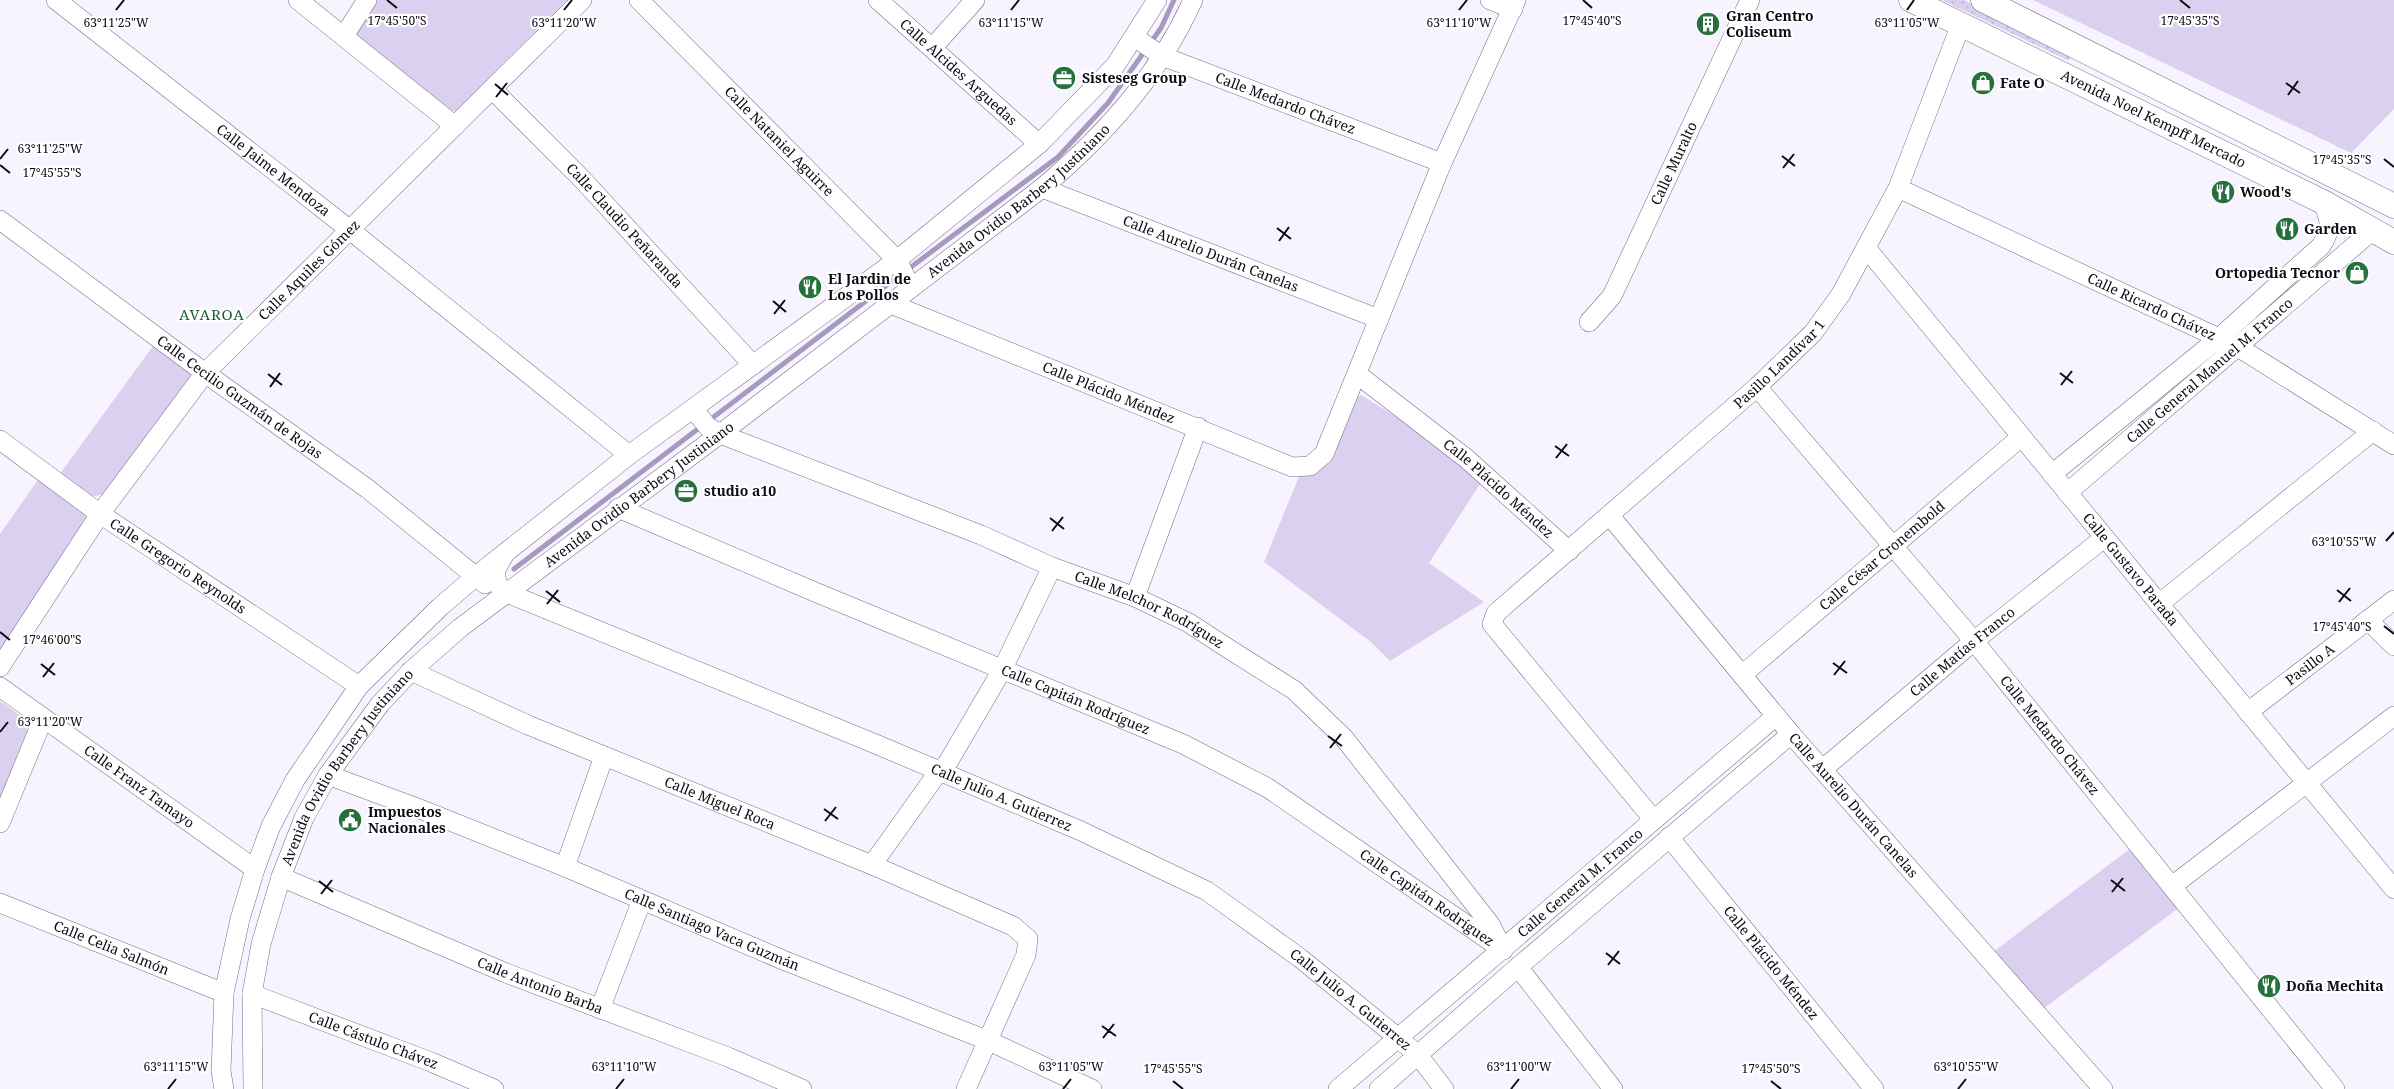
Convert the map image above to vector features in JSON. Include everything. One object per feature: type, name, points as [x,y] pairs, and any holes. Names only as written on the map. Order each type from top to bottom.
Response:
[{"type":"main road","name":"Avenida Noel Kempff Mercado","points":[[1911,0],[2323,202],[2374,229],[2394,242]]},
{"type":"main road","points":[[1983,0],[2393,203]]},
{"type":"main road","points":[[2075,80],[2088,52]]},
{"type":"street","name":"Calle Jaime Mendoza","points":[[56,0],[350,230],[628,455]]},
{"type":"street","points":[[298,0],[455,126]]},
{"type":"street","points":[[344,36],[367,0]]},
{"type":"street","name":"Calle Aquiles Gómez","points":[[0,667],[100,514],[205,373],[582,0]]},
{"type":"street","name":"Calle Nataniel Aguirre","points":[[639,0],[903,273]]},
{"type":"street","name":"Calle Alcides Arguedas","points":[[878,0],[1039,144]]},
{"type":"street","points":[[933,48],[976,0]]},
{"type":"street","name":"Avenida Ovidio Barbery Justiniano","points":[[253,1089],[252,994],[261,944],[281,876],[304,818],[328,775],[380,704],[411,671],[460,628],[618,508],[705,422],[753,365],[1042,188],[1083,153],[1125,108],[1148,47],[1157,0]]},
{"type":"street","name":"Avenida Ovidio Barbery Justiniano","points":[[224,1089],[222,1071],[224,992],[240,919],[255,869],[271,826],[295,780],[359,686],[440,607],[476,576],[628,455],[705,422],[891,304],[903,273],[1039,144],[1115,66],[1180,30],[1193,0]]},
{"type":"street","points":[[1357,374],[1442,163],[1514,5],[1490,0]]},
{"type":"street","name":"Calle Muralto","points":[[1589,322],[1612,296],[1750,0]]},
{"type":"street","name":"Pasillo Landívar 1","points":[[1653,819],[1492,624],[1496,613],[1610,516],[1757,386],[1813,333],[1841,294],[1867,250],[1898,188],[1961,24]]},
{"type":"street","name":"Calle Medardo Chávez","points":[[1148,47],[1442,163]]},
{"type":"street","name":"Calle Claudio Peñaranda","points":[[493,90],[582,179],[753,365]]},
{"type":"street","name":"Calle Aurelio Durán Canelas","points":[[1042,188],[1379,319]]},
{"type":"street","name":"Calle Ricardo Chávez","points":[[1898,188],[1907,194],[2238,347],[2394,444]]},
{"type":"street","name":"Calle General Manuel M. Franco","points":[[2052,474],[2219,338],[2321,246],[2328,235],[2330,221],[2323,202]]},
{"type":"street","name":"Calle Cecilio Guzmán de Rojas","points":[[0,220],[205,373],[368,489],[476,576]]},
{"type":"street","name":"Calle General Manuel M. Franco","points":[[2067,493],[2374,229]]},
{"type":"street","name":"Calle Gustavo Parada","points":[[1867,250],[2394,889]]},
{"type":"street","name":"Calle Plácido Méndez","points":[[891,304],[1198,427],[1292,467],[1310,466],[1324,454],[1357,374],[1467,459],[1569,551]]},
{"type":"street","name":"Calle Medardo Chávez","points":[[1757,386],[1974,641],[2335,1089]]},
{"type":"street","name":"Calle Melchor Rodríguez","points":[[705,422],[1052,566],[1135,597],[1189,623],[1294,690],[1344,738],[1381,782],[1490,924],[1503,950]]},
{"type":"street","points":[[1135,597],[1198,427]]},
{"type":"street","points":[[2159,604],[2373,431]]},
{"type":"street","name":"Calle César Cronembold","points":[[1742,675],[2021,436]]},
{"type":"street","name":"Calle Gregorio Reynolds","points":[[0,440],[100,514],[359,686]]},
{"type":"street","name":"Calle Capitán Rodríguez","points":[[618,508],[1183,744],[1268,788],[1503,950]]},
{"type":"street","name":"Calle Aurelio Durán Canelas","points":[[1610,516],[1791,734],[2103,1089]]},
{"type":"street","name":"Calle Matías Franco","points":[[1823,769],[1974,641],[2104,538]]},
{"type":"street","points":[[504,554],[495,571],[497,584],[507,593]]},
{"type":"street","points":[[872,865],[939,771],[947,764],[1002,670],[1052,566]]},
{"type":"street","points":[[476,576],[485,584],[487,598],[482,611]]},
{"type":"street","name":"Calle Julio A. Gutierrez","points":[[507,593],[1081,831],[1206,891],[1300,958],[1398,1037],[1418,1055],[1444,1089]]},
{"type":"street","name":"Pasillo A","points":[[2248,712],[2394,600]]},
{"type":"street","points":[[2368,620],[2394,646]]},
{"type":"street","name":"Calle Miguel Roca","points":[[411,671],[528,725],[872,865],[1013,926],[1028,939],[1026,955],[989,1041]]},
{"type":"street","name":"Calle Franz Tamayo","points":[[0,687],[255,869]]},
{"type":"street","name":"Calle General M. Franco","points":[[1338,1089],[1776,716]]},
{"type":"street","points":[[2172,886],[2394,716]]},
{"type":"street","points":[[0,823],[43,719]]},
{"type":"street","name":"Calle General M. Franco","points":[[1379,1089],[1518,967],[1791,734]]},
{"type":"street","points":[[565,867],[604,756]]},
{"type":"street","points":[[1723,761],[1739,778]]},
{"type":"street","name":"Calle Santiago Vaca Guzmán","points":[[328,775],[425,811],[565,867],[783,960],[989,1041],[1092,1089]]},
{"type":"street","name":"Calle Plácido Méndez","points":[[1669,837],[1874,1089]]},
{"type":"street","name":"Calle Antonio Barba","points":[[281,876],[506,973],[728,1057],[802,1089]]},
{"type":"street","points":[[600,1009],[642,900]]},
{"type":"street","name":"Calle Celia Salmón","points":[[0,903],[224,992]]},
{"type":"street","points":[[1518,967],[1613,1089]]},
{"type":"street","name":"Calle Cástulo Chávez","points":[[252,994],[431,1062],[494,1089]]},
{"type":"street","points":[[966,1089],[989,1041]]},
{"type":"shaded area","points":[[375,0],[567,0],[458,111],[452,111],[357,37],[356,31]]},
{"type":"shaded area","points":[[1942,0],[1964,0],[2032,33],[2072,57],[2069,60],[2065,59]]},
{"type":"shaded area","points":[[2033,0],[2394,0],[2394,109],[2351,153]]},
{"type":"shaded area","points":[[156,342],[193,375],[105,494],[91,497],[59,475]]},
{"type":"shaded area","points":[[1361,395],[1403,421],[1482,481],[1429,563],[1484,602],[1390,661],[1371,642],[1264,562],[1300,474],[1314,472],[1324,465],[1335,448],[1353,400]]},
{"type":"shaded area","points":[[38,480],[85,512],[86,519],[0,651],[0,534]]},
{"type":"shaded area","points":[[0,701],[21,717],[28,731],[0,801]]},
{"type":"shaded area","points":[[2131,848],[2180,907],[2043,1009],[1993,952]]},
{"type":"waterway","points":[[907,270],[1058,157],[1108,103],[1161,28],[1174,0]]},
{"type":"waterway","points":[[514,569],[900,275]]},
{"type":"place","name":"Gran Centro Coliseum","points":[[1708,24]]},
{"type":"place","name":"Sisteseg Group","points":[[1064,78]]},
{"type":"place","name":"Fate O","points":[[1983,83]]},
{"type":"place","name":"Wood's","points":[[2223,192]]},
{"type":"place","name":"Garden","points":[[2287,229]]},
{"type":"place","name":"Ortopedia Tecnor","points":[[2357,273]]},
{"type":"place","name":"El Jardin de Los Pollos","points":[[810,287]]},
{"type":"place","name":"studio a10","points":[[686,491]]},
{"type":"place","name":"Impuestos Nacionales","points":[[350,820]]},
{"type":"place","name":"Doña Mechita","points":[[2269,986]]},
{"type":"district","name":"AVAROA","points":[[212,315]]}]
